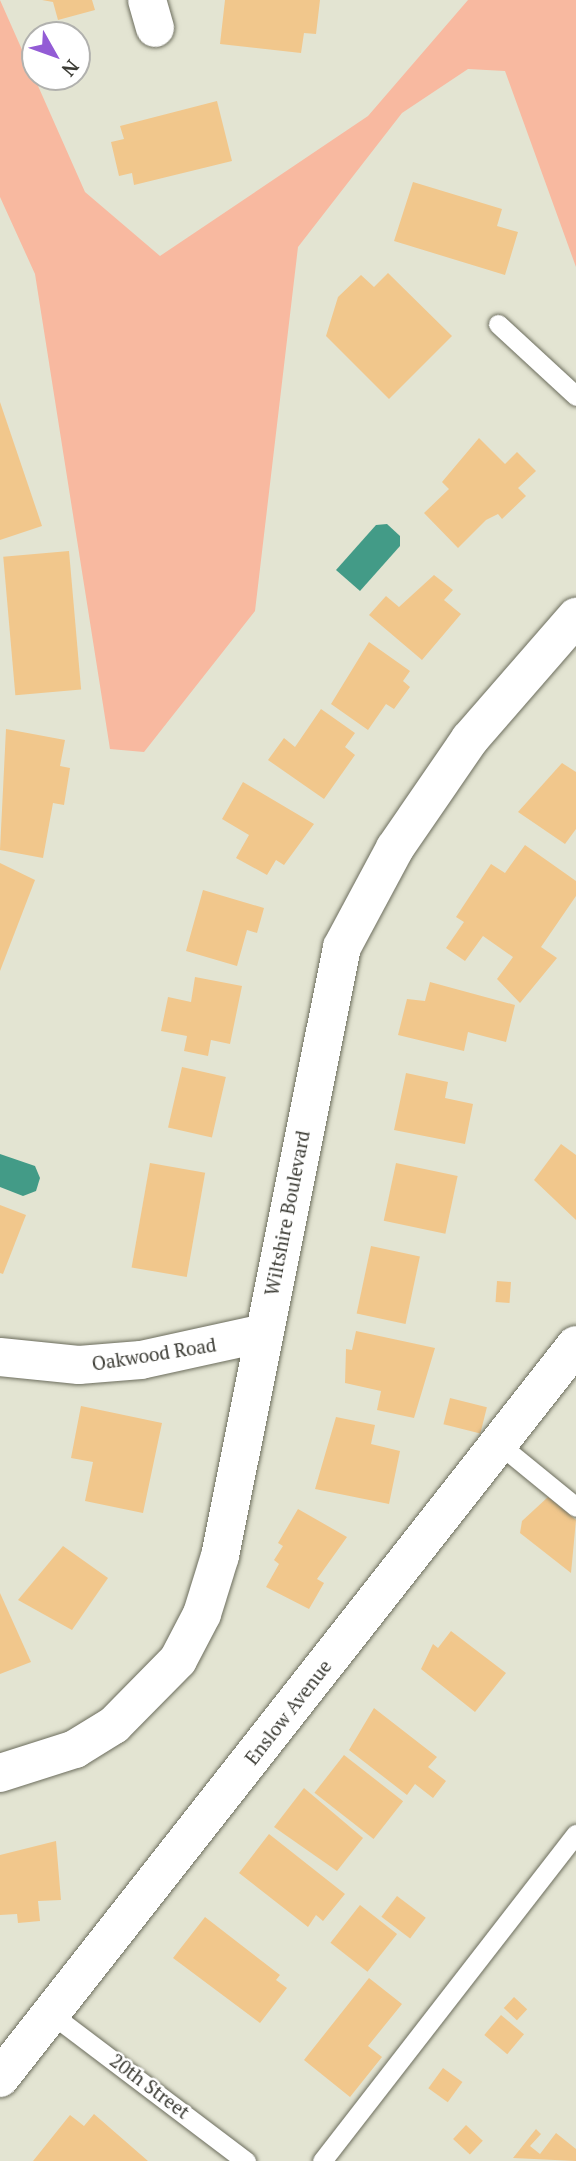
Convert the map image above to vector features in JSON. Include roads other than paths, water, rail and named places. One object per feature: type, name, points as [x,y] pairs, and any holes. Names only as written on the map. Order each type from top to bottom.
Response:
[{"type":"street","name":"Wiltshire Boulevard","points":[[0,1773],[63,1754],[114,1726],[178,1660],[202,1614],[220,1556],[327,1009],[361,903],[491,711],[576,617]]},
{"type":"street","name":"Oakwood Road","points":[[0,1357],[79,1365],[141,1360],[264,1333]]},
{"type":"street","name":"Enslow Avenue","points":[[0,2078],[576,1345]]},
{"type":"lane","points":[[498,324],[576,396]]},
{"type":"lane","points":[[499,1444],[576,1507]]},
{"type":"lane","points":[[322,2161],[576,1834]]},
{"type":"lane","name":"20th Street","points":[[50,2014],[246,2161]]},
{"type":"water","points":[[387,524],[400,536],[400,546],[360,591],[336,570],[376,525]]},
{"type":"water","points":[[0,1154],[35,1166],[40,1178],[36,1191],[23,1196],[0,1187]]}]
